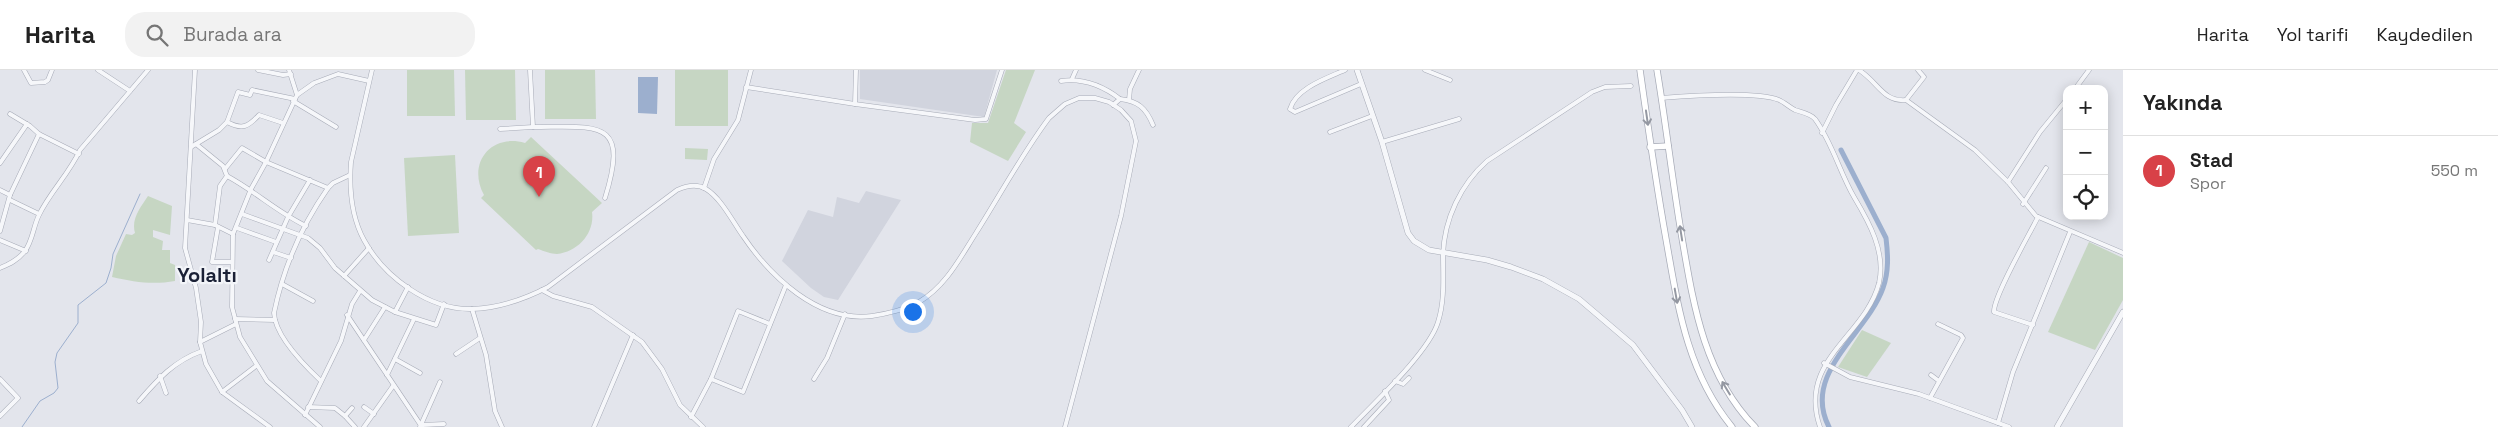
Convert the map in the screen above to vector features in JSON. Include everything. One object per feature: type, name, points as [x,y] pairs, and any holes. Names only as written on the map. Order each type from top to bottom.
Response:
[{"type":"main road","points":[[1640,70],[1650,147],[1681,323],[1694,364],[1714,402],[1732,427]]},
{"type":"main road","points":[[1657,70],[1691,290],[1703,341],[1716,370],[1730,394],[1755,427]]},
{"type":"main road","points":[[1650,147],[1668,146]]},
{"type":"street","points":[[24,70],[31,83],[37,84],[48,80],[52,70]]},
{"type":"street","points":[[98,70],[130,90]]},
{"type":"street","points":[[0,268],[14,262],[26,251],[32,240],[40,214],[79,154],[148,70]]},
{"type":"street","points":[[195,70],[185,248],[196,288],[201,322],[200,342],[206,364],[222,392],[234,403],[270,427]]},
{"type":"street","points":[[258,70],[283,75],[291,72],[295,98]]},
{"type":"street","points":[[333,70],[336,75]]},
{"type":"street","points":[[372,70],[351,162],[349,191],[355,217],[364,240],[394,277],[408,287],[444,304],[472,309],[525,299],[542,290],[677,190],[687,186],[704,188],[715,198],[768,268],[786,285],[812,304],[846,314],[871,316],[919,302],[952,274],[1049,118],[1065,104],[1079,98],[1095,98],[1113,105],[1131,121],[1136,141],[1121,216],[1065,427]]},
{"type":"street","points":[[530,70],[533,127]]},
{"type":"street","points":[[704,188],[714,159],[738,120],[751,70]]},
{"type":"street","points":[[855,104],[856,70]]},
{"type":"street","points":[[746,87],[975,120],[986,119],[1002,70]]},
{"type":"street","points":[[1072,79],[1076,70]]},
{"type":"street","points":[[1129,100],[1130,89],[1139,70]]},
{"type":"street","points":[[1345,70],[1306,90],[1293,102],[1290,109],[1296,112],[1361,84]]},
{"type":"street","points":[[1357,70],[1382,142],[1408,232],[1414,242],[1422,247],[1443,253],[1511,267],[1543,279],[1579,299],[1633,345],[1682,410],[1692,427]]},
{"type":"street","points":[[1425,70],[1450,80]]},
{"type":"street","points":[[1822,132],[1858,70],[1872,78],[1889,99],[1894,101],[1906,100],[1952,136],[1975,150],[2008,182],[2023,204],[2038,218],[2123,253]]},
{"type":"street","points":[[1906,100],[1924,77],[1918,70]]},
{"type":"street","points":[[2077,85],[2089,70]]},
{"type":"street","points":[[320,427],[267,381],[256,366],[240,337],[232,307],[231,262],[233,234],[237,228],[250,189],[266,162],[295,98],[314,83],[336,75],[369,81]]},
{"type":"street","points":[[1061,81],[1072,79],[1106,89],[1120,99],[1140,104],[1148,114],[1153,125]]},
{"type":"street","points":[[1351,427],[1410,365],[1438,322],[1444,284],[1443,253],[1450,218],[1470,178],[1487,161],[1592,92],[1605,87],[1631,86]]},
{"type":"street","points":[[191,147],[219,130],[227,122],[238,92],[250,95],[252,90],[295,98],[336,127]]},
{"type":"street","points":[[1661,98],[1726,96],[1778,100],[1814,118],[1873,232],[1879,256],[1880,280],[1872,301],[1826,364],[1817,393],[1820,427]]},
{"type":"street","points":[[1113,105],[1120,99]]},
{"type":"street","points":[[2008,182],[2040,132],[2063,104]]},
{"type":"street","points":[[10,114],[39,134],[79,154]]},
{"type":"street","points":[[227,122],[239,128],[244,127],[250,125],[259,115],[283,123]]},
{"type":"street","points":[[1330,132],[1372,116]]},
{"type":"street","points":[[1382,142],[1458,119]]},
{"type":"street","points":[[0,163],[27,124]]},
{"type":"street","points":[[500,129],[533,127],[598,129],[609,135],[612,144],[613,174],[605,198]]},
{"type":"street","points":[[0,231],[10,198],[39,134]]},
{"type":"street","points":[[196,144],[225,169],[227,176],[218,195],[212,262],[231,262]]},
{"type":"street","points":[[225,169],[242,148],[266,162],[328,188]]},
{"type":"street","points":[[2023,204],[2046,168]]},
{"type":"street","points":[[321,381],[306,367],[283,336],[275,320],[282,284],[301,235],[328,188],[350,175]]},
{"type":"street","points":[[227,176],[250,189],[288,217],[306,226]]},
{"type":"street","points":[[269,260],[288,217],[310,180]]},
{"type":"street","points":[[0,190],[10,198],[40,214]]},
{"type":"street","points":[[242,214],[301,235],[320,248],[360,291],[395,312],[436,325],[444,304]]},
{"type":"street","points":[[2033,325],[1994,312],[1994,308],[2000,291],[2038,218]]},
{"type":"street","points":[[187,220],[216,226],[233,234]]},
{"type":"street","points":[[237,228],[276,242]]},
{"type":"street","points":[[1998,424],[2013,372],[2070,232]]},
{"type":"street","points":[[0,240],[26,251]]},
{"type":"street","points":[[344,276],[370,248]]},
{"type":"street","points":[[272,252],[291,258]]},
{"type":"street","points":[[282,284],[313,301]]},
{"type":"street","points":[[711,379],[743,392],[786,285]]},
{"type":"street","points":[[395,312],[408,287]]},
{"type":"street","points":[[542,290],[553,296],[592,307],[633,335],[652,354],[680,405],[703,427]]},
{"type":"street","points":[[305,415],[341,341],[347,315],[360,291]]},
{"type":"street","points":[[364,340],[385,307]]},
{"type":"street","points":[[472,309],[486,355],[495,411],[502,427]]},
{"type":"street","points":[[691,417],[711,379],[738,311],[770,324]]},
{"type":"street","points":[[2057,427],[2123,312]]},
{"type":"street","points":[[814,379],[827,358],[846,314]]},
{"type":"street","points":[[347,315],[421,426]]},
{"type":"street","points":[[387,376],[414,319]]},
{"type":"street","points":[[200,342],[236,321],[275,320]]},
{"type":"street","points":[[1930,398],[1963,338],[1961,335],[1938,324]]},
{"type":"street","points":[[594,427],[633,335]]},
{"type":"street","points":[[456,354],[480,338]]},
{"type":"street","points":[[139,401],[160,376],[189,356],[202,351]]},
{"type":"street","points":[[395,359],[420,373]]},
{"type":"street","points":[[1826,364],[1850,377],[1930,398],[2009,427]]},
{"type":"street","points":[[222,392],[256,366]]},
{"type":"street","points":[[1931,375],[1939,381]]},
{"type":"street","points":[[160,376],[166,393]]},
{"type":"street","points":[[1395,381],[1403,384],[1410,378]]},
{"type":"street","points":[[0,379],[18,398],[0,416]]},
{"type":"street","points":[[421,426],[440,382]]},
{"type":"street","points":[[364,427],[393,386]]},
{"type":"street","points":[[1364,427],[1389,400],[1385,391]]},
{"type":"street","points":[[364,406],[374,414]]},
{"type":"street","points":[[308,407],[335,408],[346,416],[355,427]]},
{"type":"street","points":[[346,416],[352,408]]},
{"type":"street","points":[[421,426],[444,424]]},
{"type":"shaded area","points":[[860,70],[997,70],[984,117],[860,99]]},
{"type":"shaded area","points":[[866,191],[901,200],[838,300],[824,297],[811,288],[782,261],[808,210],[833,217],[837,197],[859,203]]},
{"type":"green space","points":[[407,70],[454,70],[455,116],[407,116]]},
{"type":"green space","points":[[465,70],[515,70],[516,120],[466,120]]},
{"type":"green space","points":[[545,70],[595,70],[596,119],[545,119]]},
{"type":"green space","points":[[675,70],[728,70],[728,126],[675,126]]},
{"type":"green space","points":[[1006,70],[1035,70],[1014,123],[1026,132],[1008,161],[970,142],[972,123],[988,123]]},
{"type":"green space","points":[[531,137],[602,203],[592,212],[591,227],[588,234],[572,250],[555,254],[536,250],[481,198],[484,195],[479,183],[478,172],[480,162],[485,154],[492,147],[501,143],[512,141],[525,143]]},
{"type":"green space","points":[[685,148],[708,149],[707,160],[685,159]]},
{"type":"green space","points":[[455,155],[459,233],[408,236],[404,158]]},
{"type":"green space","points":[[148,196],[172,206],[170,235],[153,230],[153,237],[163,241],[162,250],[170,250],[170,263],[175,265],[175,281],[159,283],[112,277],[116,256],[126,234],[132,235],[135,233],[135,218]]},
{"type":"green space","points":[[2089,242],[2123,258],[2123,300],[2095,350],[2048,332]]},
{"type":"green space","points":[[1862,330],[1891,343],[1867,377],[1838,367]]},
{"type":"water","points":[[638,77],[658,77],[657,114],[638,113]]},
{"type":"waterway","points":[[1829,427],[1823,407],[1823,389],[1839,354],[1875,305],[1885,282],[1888,263],[1886,238],[1841,150]]},
{"type":"waterway","points":[[22,427],[40,401],[54,393],[58,388],[55,362],[57,353],[78,323],[78,305],[106,283],[113,254],[140,194]]},
{"type":"place","name":"Stad","points":[[539,197]]},
{"type":"district","name":"Yolaltı","points":[[207,275]]}]
